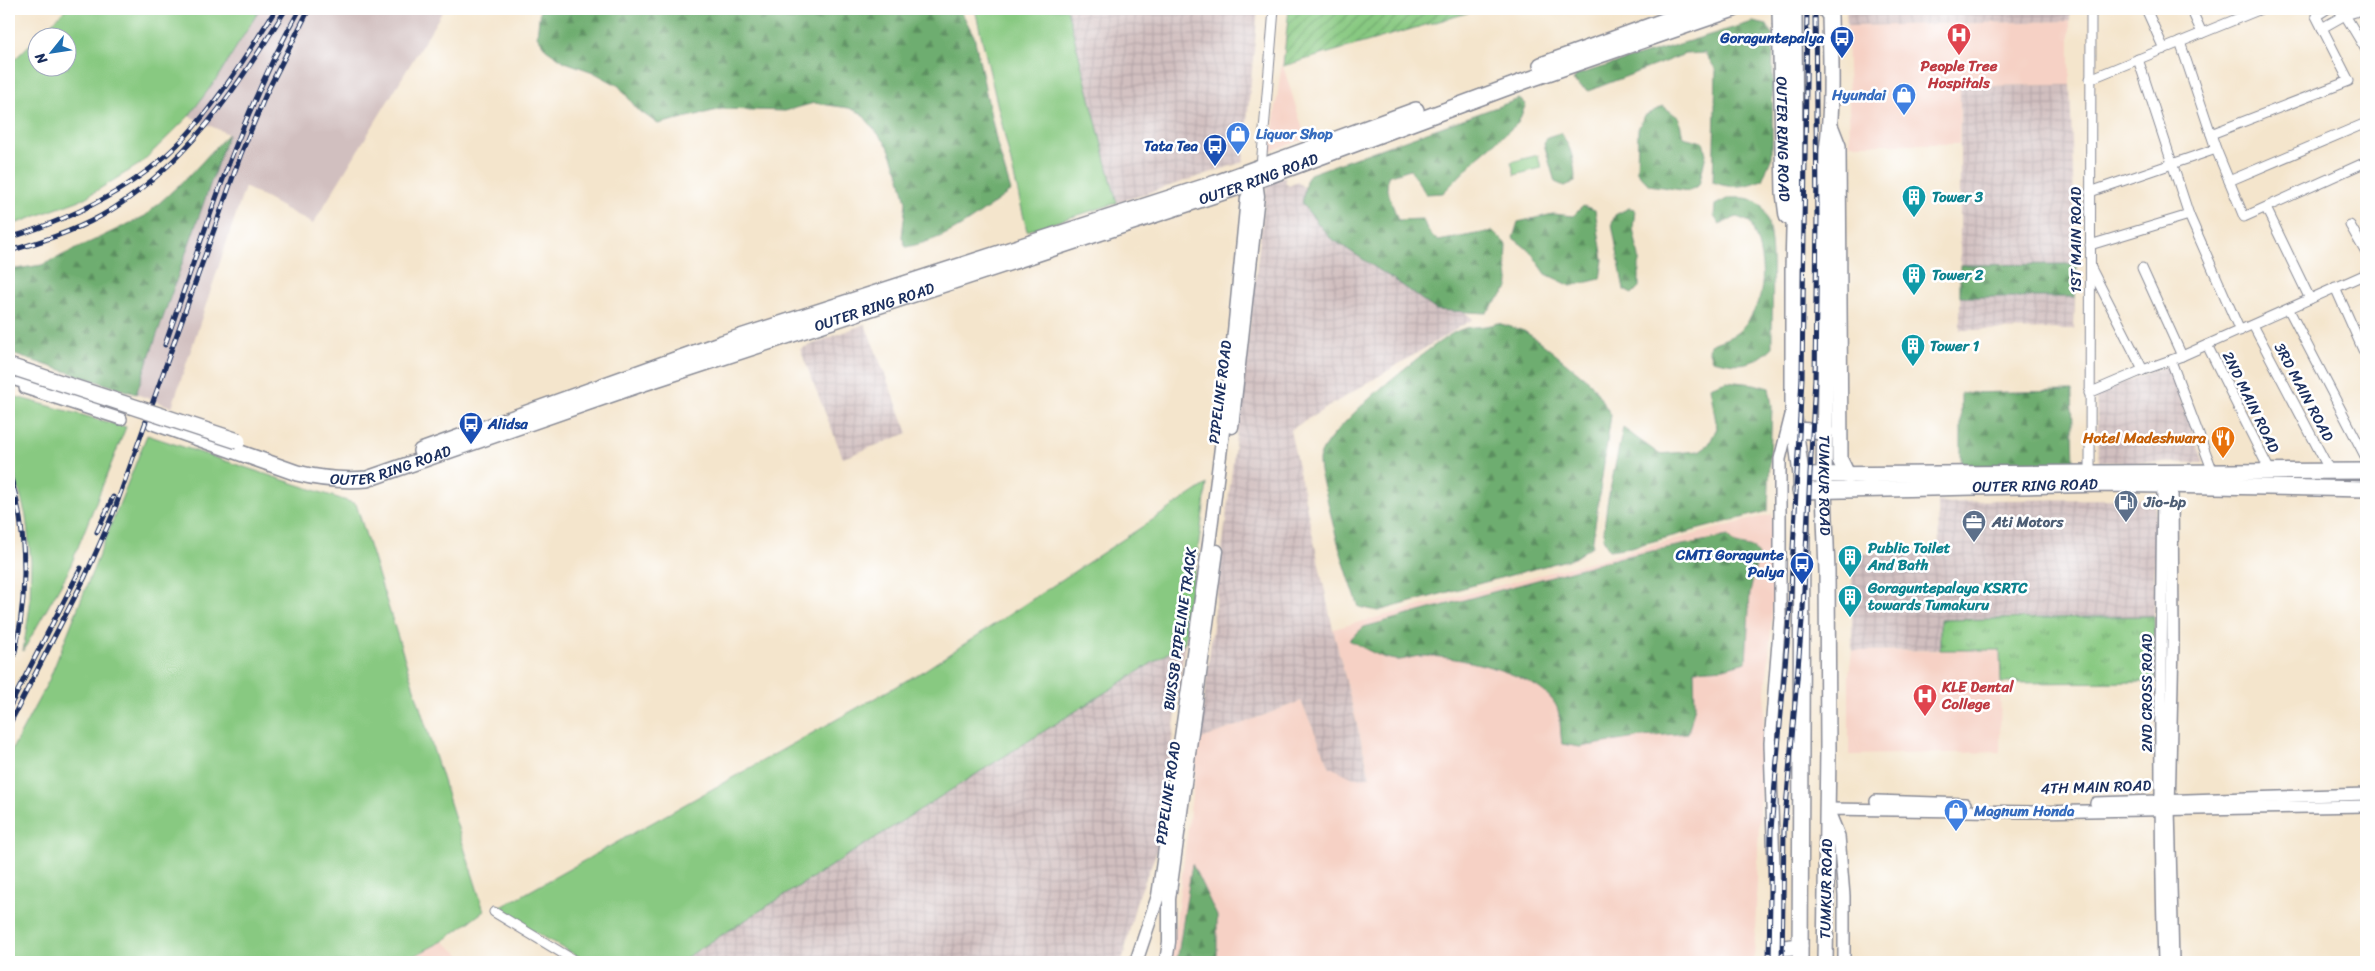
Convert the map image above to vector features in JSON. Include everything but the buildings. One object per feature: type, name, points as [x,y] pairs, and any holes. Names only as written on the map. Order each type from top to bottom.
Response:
[{"type":"highway","name":"OUTER RING ROAD","points":[[1258,174],[1697,9]]},
{"type":"highway","name":"OUTER RING ROAD","points":[[9,376],[318,470],[347,473],[375,468],[722,344],[1258,174],[1734,9]]},
{"type":"highway","name":"OUTER RING ROAD","points":[[1780,9],[1784,193],[1793,270]]},
{"type":"highway","name":"TUMKUR ROAD","points":[[1794,9],[1793,409],[1801,475],[1802,585],[1800,962]]},
{"type":"highway","name":"TUMKUR ROAD","points":[[1825,962],[1827,571],[1824,483],[1830,11]]},
{"type":"highway","points":[[1830,126],[1838,146],[1840,460],[1848,476]]},
{"type":"highway","name":"OUTER RING ROAD","points":[[9,366],[237,446]]},
{"type":"highway","points":[[1796,430],[1826,432]]},
{"type":"highway","name":"OUTER RING ROAD","points":[[1824,483],[1848,476],[2090,472],[2366,471]]},
{"type":"highway","points":[[1801,475],[1824,483]]},
{"type":"highway","name":"OUTER RING ROAD","points":[[1824,483],[1945,486],[2167,485],[2366,489]]},
{"type":"highway","points":[[1800,491],[1824,483]]},
{"type":"highway","points":[[1776,958],[1800,946]]},
{"type":"main road","name":"PIPELINE ROAD","points":[[1166,962],[1169,942],[1170,899],[1218,541],[1249,230],[1247,198],[1258,174]]},
{"type":"main road","name":"PIPELINE ROAD","points":[[1210,536],[1249,230]]},
{"type":"main road","name":"BWSSB PIPELINE TRACK","points":[[1136,962],[1158,896],[1210,536]]},
{"type":"street","points":[[1258,174],[1274,9]]},
{"type":"street","name":"1ST MAIN ROAD","points":[[2090,472],[2091,9]]},
{"type":"street","points":[[2146,9],[2164,49]]},
{"type":"street","points":[[2191,9],[2202,33]]},
{"type":"street","points":[[2090,78],[2202,33],[2241,12],[2261,9]]},
{"type":"street","points":[[2211,134],[2349,81],[2316,16],[2327,9]]},
{"type":"street","points":[[2322,28],[2342,12],[2366,9]]},
{"type":"street","points":[[2342,12],[2366,50]]},
{"type":"street","points":[[2180,42],[2216,149],[2244,217],[2366,162]]},
{"type":"street","points":[[2138,59],[2189,215],[2240,331]]},
{"type":"street","points":[[2229,181],[2366,123]]},
{"type":"street","points":[[2090,192],[2216,149]]},
{"type":"street","points":[[2266,208],[2310,299]]},
{"type":"street","points":[[2090,245],[2189,215]]},
{"type":"street","points":[[2350,225],[2366,253]]},
{"type":"street","points":[[2090,265],[2143,370]]},
{"type":"street","points":[[2142,268],[2182,356]]},
{"type":"street","points":[[2089,393],[2143,370],[2171,361],[2289,310],[2366,274]]},
{"type":"street","points":[[2335,287],[2365,351]]},
{"type":"street","points":[[2289,310],[2366,458]]},
{"type":"street","name":"3RD MAIN ROAD","points":[[2253,325],[2330,471]]},
{"type":"street","name":"2ND MAIN ROAD","points":[[2207,345],[2270,471]]},
{"type":"street","points":[[2171,361],[2213,472]]},
{"type":"street","points":[[9,383],[121,419]]},
{"type":"street","points":[[1776,958],[1770,743],[1780,617],[1780,458],[1793,409]]},
{"type":"street","name":"2ND CROSS ROAD","points":[[2164,962],[2165,804],[2172,642],[2167,485]]},
{"type":"street","name":"4TH MAIN ROAD","points":[[2165,804],[2366,794]]},
{"type":"street","points":[[2165,804],[2173,962]]},
{"type":"street","name":"4TH MAIN ROAD","points":[[1827,805],[2165,804],[2366,806]]},
{"type":"street","points":[[1827,805],[1838,836],[1844,896],[1844,962]]},
{"type":"street","points":[[494,912],[577,962]]},
{"type":"shaded area","points":[[260,9],[444,9],[313,224],[245,187],[172,407],[136,394],[228,134],[189,116],[217,78]]},
{"type":"shaded area","points":[[1067,9],[1258,9],[1243,162],[1117,203]]},
{"type":"shaded area","points":[[1289,9],[1481,9],[1283,66],[1306,139],[1270,151]]},
{"type":"shaded area","points":[[1846,9],[2070,9],[2070,21],[1847,26]]},
{"type":"shaded area","name":"People Tree Hospitals","points":[[2070,21],[2070,85],[1960,86],[1959,144],[1850,144],[1847,26]]},
{"type":"shaded area","points":[[2070,85],[2076,264],[1960,265],[1960,86]]},
{"type":"shaded area","points":[[1285,177],[1285,182],[1289,186],[1297,182],[1473,319],[1290,430],[1333,629],[1370,777],[1354,778],[1330,767],[1301,701],[1199,740],[1267,183]]},
{"type":"shaded area","points":[[1960,297],[2075,297],[2074,329],[1960,330]]},
{"type":"shaded area","points":[[865,324],[908,433],[843,458],[800,349]]},
{"type":"shaded area","points":[[2168,365],[2204,463],[2099,462],[2096,393]]},
{"type":"shaded area","points":[[2155,499],[2154,616],[1940,620],[1940,650],[1852,651],[1852,554],[1939,552],[1938,501],[1946,503],[1997,500]]},
{"type":"shaded area","points":[[1772,514],[1774,589],[1762,744],[1754,962],[1171,962],[1199,740],[1301,701],[1330,767],[1370,776],[1333,629]]},
{"type":"shaded area","points":[[1185,642],[1158,848],[1136,903],[1122,962],[679,962]]},
{"type":"shaded area","name":"KLE Dental College","points":[[2001,650],[2000,752],[1849,755],[1849,675],[1852,651]]},
{"type":"shaded area","points":[[443,941],[469,962],[402,962]]},
{"type":"green space","points":[[66,9],[260,9],[217,78],[189,116],[140,164],[83,199],[9,226],[9,65],[28,46],[28,78],[78,78],[78,28],[47,28]]},
{"type":"green space","points":[[540,9],[960,9],[974,36],[997,144],[1011,191],[974,218],[950,232],[906,247],[902,237],[906,202],[899,174],[888,146],[861,113],[849,108],[814,103],[785,111],[722,109],[658,124],[637,109],[619,86],[593,72],[565,62],[546,49],[537,36]]},
{"type":"green space","points":[[975,9],[1067,9],[1117,203],[1027,231]]},
{"type":"green space","points":[[1289,9],[1481,9],[1283,66]]},
{"type":"green space","points":[[1753,22],[1767,25],[1773,37],[1772,157],[1762,180],[1743,186],[1731,186],[1713,182],[1716,70],[1705,53],[1685,54],[1588,91],[1573,81],[1576,75]]},
{"type":"green space","points":[[1519,99],[1526,104],[1518,123],[1479,156],[1443,193],[1426,194],[1410,169],[1388,176],[1387,190],[1398,220],[1423,219],[1427,230],[1438,241],[1493,231],[1507,245],[1506,265],[1509,287],[1486,313],[1436,310],[1329,237],[1302,204],[1306,181],[1310,174]]},
{"type":"green space","points":[[1663,106],[1679,118],[1683,137],[1703,142],[1706,154],[1699,185],[1688,191],[1649,185],[1637,172],[1638,129],[1644,116]]},
{"type":"green space","points":[[1560,133],[1570,150],[1575,176],[1575,182],[1564,186],[1555,182],[1544,144],[1547,137]]},
{"type":"green space","points":[[228,134],[136,394],[9,353],[9,270],[42,265],[145,216],[190,175]]},
{"type":"green space","points":[[1538,155],[1541,168],[1515,175],[1511,162]]},
{"type":"green space","points":[[1729,198],[1750,199],[1761,206],[1770,233],[1772,252],[1772,348],[1758,359],[1738,364],[1712,360],[1709,352],[1710,345],[1735,334],[1749,320],[1761,293],[1762,265],[1760,250],[1750,222],[1737,217],[1719,224],[1714,216],[1715,205]]},
{"type":"green space","points":[[1583,206],[1595,210],[1603,260],[1600,279],[1571,286],[1546,274],[1530,251],[1513,238],[1518,222],[1553,214],[1573,216]]},
{"type":"green space","points":[[1629,208],[1635,209],[1633,228],[1639,257],[1639,287],[1632,294],[1624,290],[1612,223],[1615,215]]},
{"type":"green space","points":[[2076,264],[2075,297],[1960,297],[1960,265]]},
{"type":"green space","points":[[1498,323],[1524,331],[1591,383],[1611,415],[1592,546],[1574,558],[1378,611],[1359,607],[1341,553],[1321,475],[1319,461],[1324,448],[1355,412],[1442,340],[1461,330]]},
{"type":"green space","points":[[1726,381],[1754,384],[1769,388],[1772,406],[1768,511],[1631,547],[1609,550],[1603,538],[1607,504],[1623,428],[1659,454],[1699,451],[1709,444],[1717,428],[1710,387]]},
{"type":"green space","points":[[2072,391],[2074,467],[1961,467],[1961,393]]},
{"type":"green space","points":[[9,395],[126,427],[68,572],[23,651],[30,606],[31,561],[26,516],[9,453]]},
{"type":"green space","points":[[147,435],[356,504],[484,911],[443,941],[402,962],[9,962],[9,755],[49,680]]},
{"type":"green space","points":[[1207,484],[1185,642],[679,962],[588,962],[496,910],[925,670]]},
{"type":"green space","points":[[1728,536],[1736,544],[1753,548],[1758,556],[1750,592],[1746,662],[1724,668],[1694,670],[1695,706],[1688,733],[1642,737],[1580,747],[1562,744],[1558,710],[1550,697],[1536,686],[1518,677],[1476,663],[1455,659],[1421,656],[1398,660],[1389,659],[1349,640],[1364,627],[1622,557]]},
{"type":"green space","points":[[2154,616],[2155,682],[2001,683],[2000,650],[1940,650],[1940,620]]},
{"type":"green space","points":[[1192,864],[1217,916],[1217,962],[1177,962]]},
{"type":"railway","points":[[9,238],[60,220],[109,196],[154,165],[174,148],[216,100],[276,9]]},
{"type":"railway","points":[[9,251],[56,236],[90,222],[131,197],[158,175],[183,151],[228,97],[286,9]]},
{"type":"railway","points":[[165,345],[209,216],[241,131],[259,90],[300,9]]},
{"type":"railway","points":[[9,725],[85,577],[113,514],[241,154],[266,94],[309,9]]},
{"type":"railway","points":[[1769,962],[1771,830],[1790,608],[1802,377],[1807,9]]},
{"type":"railway","points":[[1782,962],[1784,831],[1803,609],[1815,378],[1817,216],[1815,9]]},
{"type":"railway","points":[[9,472],[21,522],[24,574],[20,625],[9,675]]},
{"type":"railway","points":[[97,532],[113,497]]},
{"type":"railway","points":[[9,708],[81,568]]},
{"type":"place","name":"People Tree Hospitals","points":[[1959,56]]},
{"type":"place","name":"Goraguntepalya","points":[[1842,59]]},
{"type":"place","name":"Hyundai","points":[[1904,116]]},
{"type":"place","name":"Liquor Shop","points":[[1238,155]]},
{"type":"place","name":"Tata Tea","points":[[1215,167]]},
{"type":"place","name":"Tower 3","points":[[1914,218]]},
{"type":"place","name":"Tower 2","points":[[1914,296]]},
{"type":"place","name":"Tower 1","points":[[1913,367]]},
{"type":"place","name":"Alidsa","points":[[471,445]]},
{"type":"place","name":"Hotel Madeshwara","points":[[2223,459]]},
{"type":"place","name":"Jio-bp","points":[[2126,523]]},
{"type":"place","name":"Ati Motors","points":[[1974,543]]},
{"type":"place","name":"Public Toilet And Bath","points":[[1850,578]]},
{"type":"place","name":"CMTI Goragunte Palya","points":[[1802,585]]},
{"type":"place","name":"Goraguntepalaya KSRTC towards Tumakuru","points":[[1850,618]]},
{"type":"place","name":"KLE Dental College","points":[[1925,717]]},
{"type":"place","name":"Magnum Honda","points":[[1956,832]]}]
